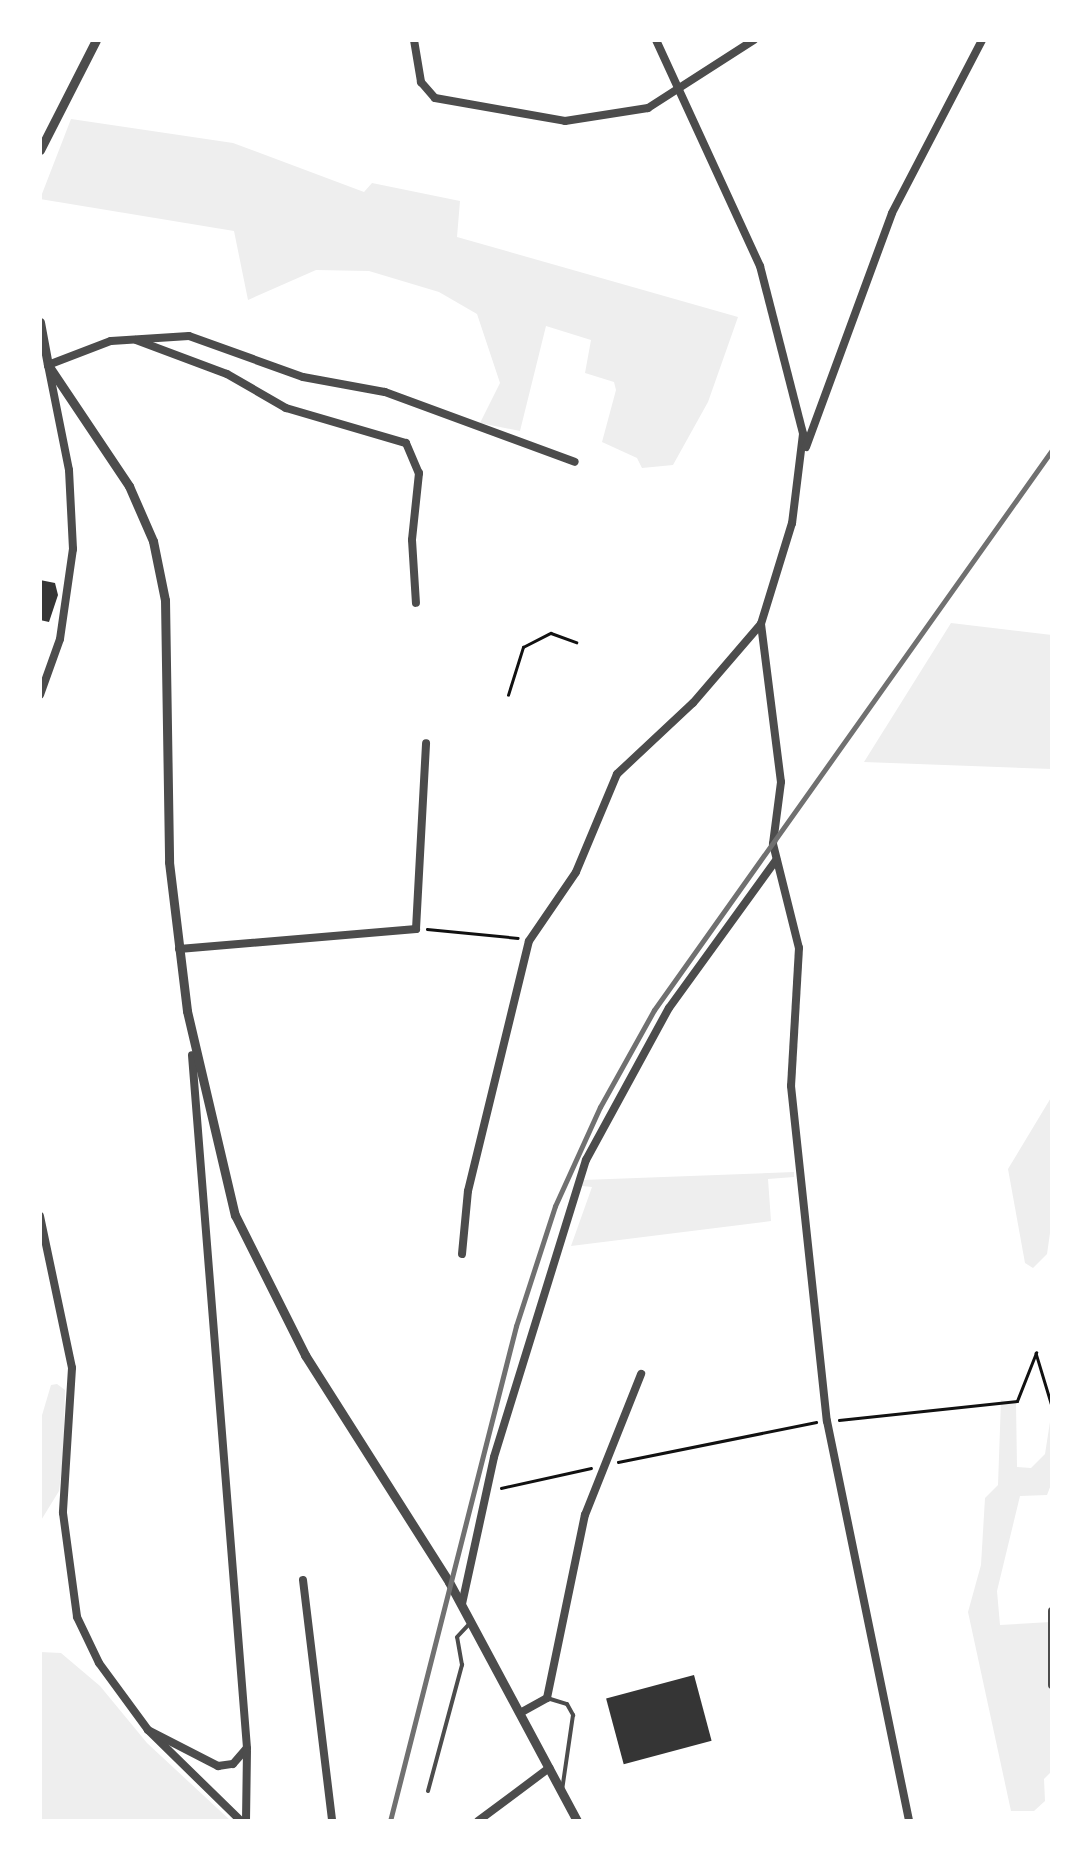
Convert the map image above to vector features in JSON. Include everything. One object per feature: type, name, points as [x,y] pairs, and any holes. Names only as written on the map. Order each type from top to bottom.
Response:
[{"type":"street","points":[[40,150],[96,40]]},
{"type":"street","points":[[414,40],[425,89],[442,101],[565,121],[612,118],[678,92],[754,40]]},
{"type":"street","points":[[656,40],[764,278],[804,451]]},
{"type":"street","points":[[462,1254],[468,1191],[529,941],[576,872],[617,774],[693,703],[761,624],[792,523],[804,451],[892,213],[982,40]]},
{"type":"street","points":[[40,322],[69,470],[73,549],[60,639],[40,695]]},
{"type":"street","points":[[48,365],[127,338],[189,336],[304,377],[385,392],[575,462]]},
{"type":"street","points":[[127,338],[167,346],[286,408],[406,442],[419,473],[412,540],[416,603]]},
{"type":"street","points":[[48,365],[129,486],[153,541],[165,600],[170,862],[192,1054],[247,1748],[244,1821]]},
{"type":"street","points":[[761,624],[781,782],[776,860],[799,948],[790,1086],[827,1421],[909,1821]]},
{"type":"street","points":[[179,950],[416,929],[426,742]]},
{"type":"street","points":[[462,1604],[485,1492],[586,1160],[670,1008],[776,860]]},
{"type":"street","points":[[192,1054],[226,1190],[247,1240],[334,1407],[462,1604],[577,1821]]},
{"type":"street","points":[[40,1216],[72,1368],[63,1513],[70,1588],[90,1648],[148,1730],[244,1821]]},
{"type":"street","points":[[520,1713],[547,1698],[581,1528],[641,1374]]},
{"type":"street","points":[[303,1580],[332,1821]]},
{"type":"street","points":[[1052,1612],[1052,1685]]},
{"type":"street","points":[[148,1730],[211,1764],[233,1764],[247,1748]]},
{"type":"street","points":[[478,1821],[549,1768]]},
{"type":"lane","points":[[428,1792],[462,1665],[458,1637],[471,1622]]},
{"type":"lane","points":[[547,1698],[567,1704],[573,1715],[562,1792]]},
{"type":"path","points":[[508,695],[523,648],[551,633],[576,642]]},
{"type":"path","points":[[416,929],[492,931],[529,941]]},
{"type":"path","points":[[485,1492],[827,1421],[1017,1401],[1036,1353],[1052,1406]]},
{"type":"shaded area","points":[[71,119],[233,143],[364,192],[372,183],[460,201],[457,237],[738,317],[708,402],[673,465],[642,468],[637,458],[602,442],[616,390],[614,382],[585,373],[591,340],[546,326],[520,431],[480,423],[500,383],[477,314],[439,292],[369,271],[316,270],[248,300],[234,231],[40,199]]},
{"type":"shaded area","points":[[951,623],[1052,635],[1052,769],[864,762]]},
{"type":"shaded area","points":[[1052,1096],[1052,1219],[1047,1254],[1033,1268],[1025,1263],[1008,1169]]},
{"type":"shaded area","points":[[794,1172],[794,1177],[768,1179],[771,1221],[571,1246],[592,1187],[582,1186],[583,1180]]},
{"type":"shaded area","points":[[51,1385],[65,1390],[63,1459],[59,1491],[40,1522],[40,1422]]},
{"type":"shaded area","points":[[1001,1400],[1016,1403],[1017,1467],[1031,1468],[1045,1454],[1052,1409],[1052,1482],[1047,1495],[1020,1496],[997,1591],[1000,1625],[1051,1622],[1052,1771],[1044,1779],[1045,1801],[1034,1811],[1011,1811],[968,1612],[981,1565],[985,1498],[998,1485]]},
{"type":"shaded area","points":[[40,1652],[61,1653],[100,1686],[147,1743],[231,1821],[40,1821]]},
{"type":"building","points":[[40,580],[55,583],[58,595],[49,622],[40,620]]},
{"type":"building","points":[[694,1675],[712,1741],[624,1764],[606,1699]]},
{"type":"railway","points":[[390,1821],[516,1326],[555,1206],[600,1107],[654,1010],[1052,450]]}]
